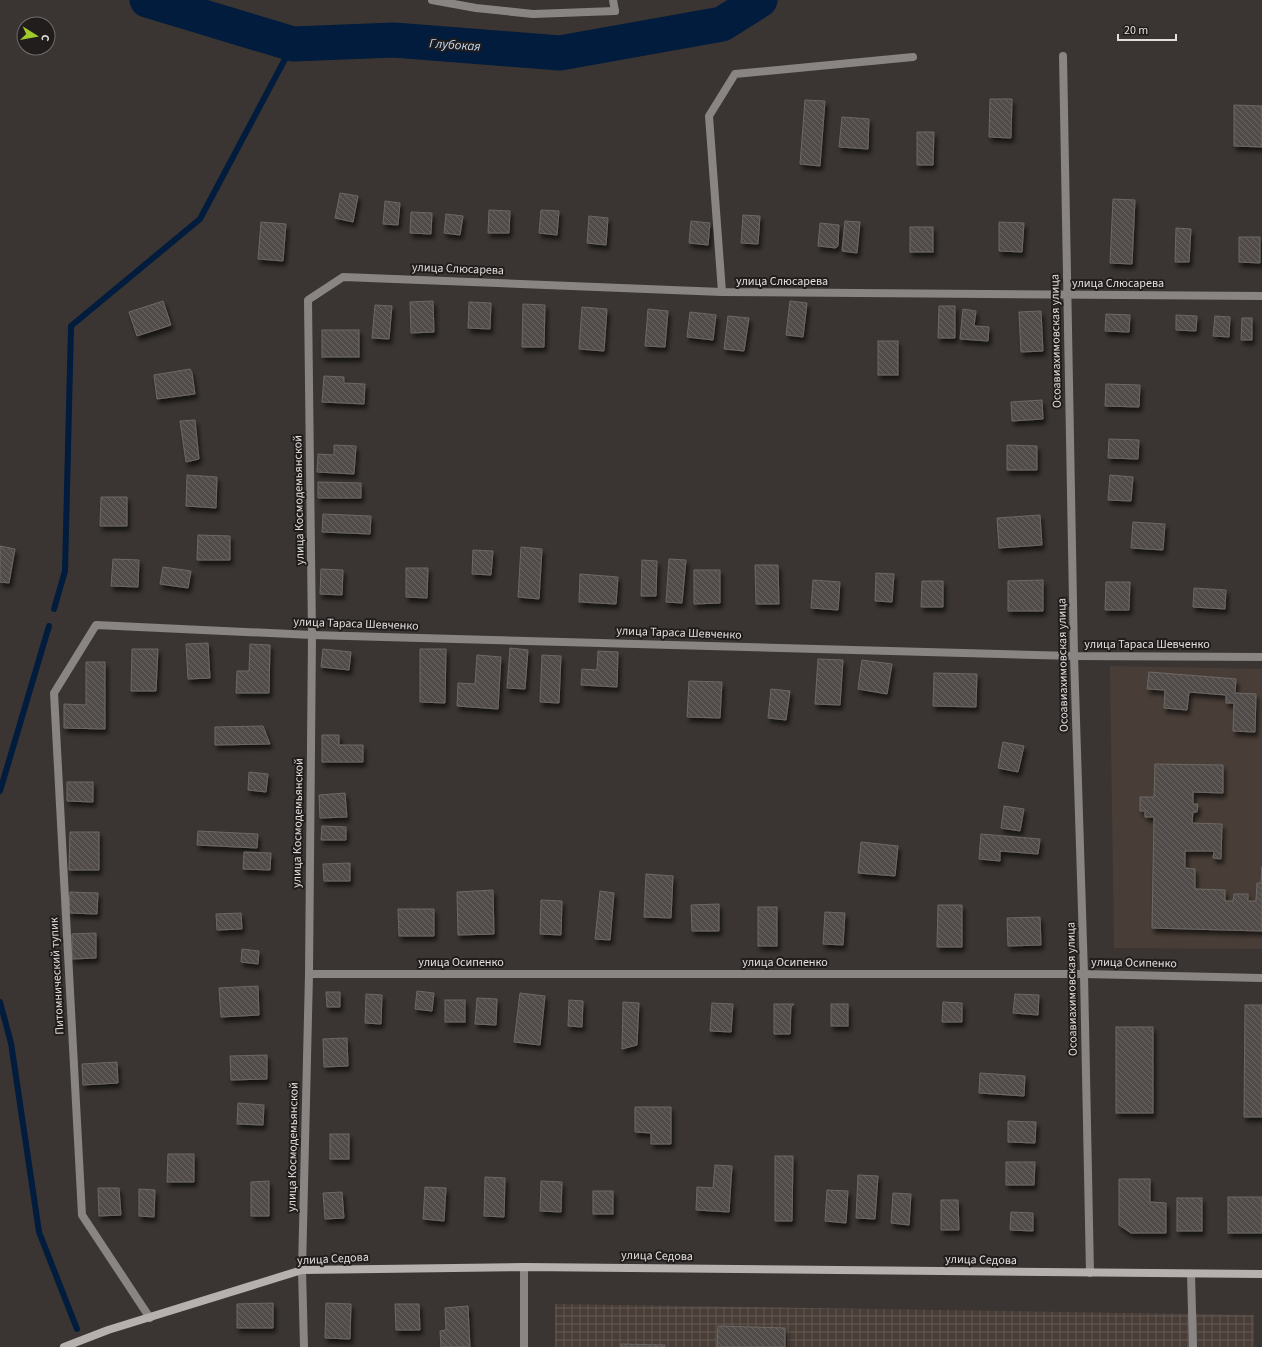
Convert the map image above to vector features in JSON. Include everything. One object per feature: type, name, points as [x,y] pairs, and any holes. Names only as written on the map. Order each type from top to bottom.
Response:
[{"type":"main road","name":"улица Седова","points":[[64,1347],[108,1330],[302,1270],[524,1267],[1262,1274]]},
{"type":"street","points":[[432,0],[476,8],[533,14],[615,11],[614,0]]},
{"type":"street","name":"Осоавиахимовская улица","points":[[1062,56],[1074,656],[1084,974],[1090,1272]]},
{"type":"street","points":[[722,292],[709,116],[735,74],[913,57]]},
{"type":"street","name":"улица Слюсарева","points":[[308,300],[343,277],[722,292],[1262,296]]},
{"type":"street","name":"улица Космодемьянской","points":[[304,1347],[302,1270],[309,974],[312,635],[308,300]]},
{"type":"street","name":"улица Тараса Шевченко","points":[[96,625],[312,635],[1074,656],[1262,657]]},
{"type":"street","name":"Питомнический тупик","points":[[96,625],[54,693],[82,1215],[150,1318]]},
{"type":"street","name":"улица Осипенко","points":[[309,974],[1084,974],[1262,978]]},
{"type":"street","points":[[524,1267],[524,1347]]},
{"type":"street","points":[[1191,1274],[1193,1347]]},
{"type":"shaded area","points":[[1110,666],[1262,669],[1262,949],[1114,948]]},
{"type":"shaded area","points":[[555,1304],[1254,1315],[1254,1347],[555,1347]]},
{"type":"building","points":[[990,99],[1012,99],[1011,138],[989,137]]},
{"type":"building","points":[[805,100],[825,101],[820,166],[800,164]]},
{"type":"building","points":[[1234,105],[1262,106],[1262,147],[1234,146]]},
{"type":"building","points":[[842,117],[869,119],[868,149],[839,147]]},
{"type":"building","points":[[917,132],[934,132],[933,165],[917,165]]},
{"type":"building","points":[[340,193],[358,196],[353,222],[335,218]]},
{"type":"building","points":[[1113,199],[1135,200],[1132,264],[1110,263]]},
{"type":"building","points":[[385,201],[400,203],[398,225],[383,224]]},
{"type":"building","points":[[489,210],[510,211],[509,233],[488,233]]},
{"type":"building","points":[[541,210],[559,211],[557,235],[539,233]]},
{"type":"building","points":[[411,212],[432,213],[431,234],[410,233]]},
{"type":"building","points":[[446,214],[463,216],[460,235],[444,233]]},
{"type":"building","points":[[743,215],[760,216],[758,244],[741,243]]},
{"type":"building","points":[[589,216],[608,218],[606,245],[587,243]]},
{"type":"building","points":[[691,221],[710,223],[708,245],[689,243]]},
{"type":"building","points":[[845,221],[860,222],[857,253],[842,251]]},
{"type":"building","points":[[261,222],[286,224],[283,261],[258,259]]},
{"type":"building","points":[[999,222],[1024,223],[1022,252],[999,251]]},
{"type":"building","points":[[820,223],[839,225],[838,246],[836,248],[818,246]]},
{"type":"building","points":[[910,227],[933,227],[933,252],[910,252]]},
{"type":"building","points":[[1176,228],[1191,229],[1189,262],[1175,262]]},
{"type":"building","points":[[1239,237],[1260,237],[1260,263],[1239,262]]},
{"type":"building","points":[[163,301],[171,325],[137,336],[129,312]]},
{"type":"building","points":[[433,301],[434,332],[411,333],[410,302]]},
{"type":"building","points":[[790,301],[807,303],[803,337],[786,335]]},
{"type":"building","points":[[469,302],[491,303],[490,329],[468,328]]},
{"type":"building","points":[[523,304],[545,305],[544,347],[522,347]]},
{"type":"building","points":[[375,305],[392,306],[389,339],[372,338]]},
{"type":"building","points":[[939,306],[955,306],[955,338],[938,338]]},
{"type":"building","points":[[582,307],[607,309],[604,351],[579,349]]},
{"type":"building","points":[[648,309],[668,311],[665,347],[645,346]]},
{"type":"building","points":[[963,309],[976,311],[974,326],[989,327],[988,341],[960,339]]},
{"type":"building","points":[[1041,311],[1043,351],[1021,352],[1019,312]]},
{"type":"building","points":[[690,312],[716,315],[713,340],[687,337]]},
{"type":"building","points":[[1106,314],[1130,315],[1129,332],[1105,331]]},
{"type":"building","points":[[1176,315],[1197,316],[1196,331],[1176,330]]},
{"type":"building","points":[[728,316],[749,318],[744,351],[724,349]]},
{"type":"building","points":[[1215,316],[1230,317],[1229,337],[1213,336]]},
{"type":"building","points":[[1242,318],[1252,318],[1252,340],[1241,340]]},
{"type":"building","points":[[322,330],[359,330],[359,357],[322,357]]},
{"type":"building","points":[[878,341],[898,341],[898,375],[878,375]]},
{"type":"building","points":[[190,369],[195,394],[157,399],[154,375]]},
{"type":"building","points":[[324,376],[344,377],[344,383],[365,384],[364,404],[322,402]]},
{"type":"building","points":[[1106,384],[1140,385],[1139,407],[1105,406]]},
{"type":"building","points":[[1042,400],[1043,419],[1012,421],[1011,402]]},
{"type":"building","points":[[195,420],[199,459],[186,462],[180,421]]},
{"type":"building","points":[[1109,439],[1139,440],[1138,459],[1108,458]]},
{"type":"building","points":[[334,445],[356,446],[354,474],[317,472],[318,454],[334,455]]},
{"type":"building","points":[[1007,445],[1037,446],[1037,470],[1007,470]]},
{"type":"building","points":[[187,475],[217,477],[216,508],[186,506]]},
{"type":"building","points":[[1110,475],[1133,477],[1131,501],[1108,500]]},
{"type":"building","points":[[318,482],[361,483],[361,498],[318,498]]},
{"type":"building","points":[[101,497],[127,497],[127,526],[100,526]]},
{"type":"building","points":[[323,514],[371,516],[370,534],[322,532]]},
{"type":"building","points":[[1040,515],[1042,545],[999,548],[997,518]]},
{"type":"building","points":[[1133,522],[1165,524],[1163,550],[1131,548]]},
{"type":"building","points":[[198,535],[230,536],[230,560],[197,560]]},
{"type":"building","points":[[0,546],[15,549],[9,583],[0,582]]},
{"type":"building","points":[[521,547],[542,549],[539,599],[518,597]]},
{"type":"building","points":[[473,550],[493,551],[491,575],[472,574]]},
{"type":"building","points":[[113,559],[139,560],[138,587],[111,586]]},
{"type":"building","points":[[669,559],[686,560],[682,603],[666,602]]},
{"type":"building","points":[[642,560],[657,561],[656,596],[641,596]]},
{"type":"building","points":[[755,565],[778,565],[779,604],[756,604]]},
{"type":"building","points":[[163,567],[191,571],[188,588],[160,584]]},
{"type":"building","points":[[406,568],[428,568],[427,598],[406,597]]},
{"type":"building","points":[[321,569],[343,570],[342,595],[320,594]]},
{"type":"building","points":[[694,570],[720,570],[720,603],[694,604]]},
{"type":"building","points":[[876,573],[894,574],[892,602],[875,601]]},
{"type":"building","points":[[580,574],[618,577],[616,604],[579,602]]},
{"type":"building","points":[[813,580],[840,582],[838,610],[811,608]]},
{"type":"building","points":[[1043,580],[1043,611],[1008,611],[1008,581]]},
{"type":"building","points":[[922,581],[943,581],[943,607],[921,607]]},
{"type":"building","points":[[1106,582],[1130,582],[1129,610],[1105,610]]},
{"type":"building","points":[[1194,588],[1226,590],[1225,609],[1193,607]]},
{"type":"building","points":[[208,643],[210,678],[188,679],[186,644]]},
{"type":"building","points":[[250,644],[270,645],[269,693],[236,693],[237,671],[249,671]]},
{"type":"building","points":[[510,648],[528,650],[525,689],[507,688]]},
{"type":"building","points":[[132,649],[158,649],[156,691],[131,691]]},
{"type":"building","points":[[323,649],[351,652],[349,670],[321,667]]},
{"type":"building","points":[[420,649],[446,649],[445,703],[420,702]]},
{"type":"building","points":[[598,651],[618,652],[617,687],[581,685],[582,669],[597,670]]},
{"type":"building","points":[[477,655],[501,657],[498,709],[457,706],[458,683],[475,684]]},
{"type":"building","points":[[542,655],[561,656],[559,703],[540,702]]},
{"type":"building","points":[[818,659],[843,660],[840,705],[815,704]]},
{"type":"building","points":[[862,660],[892,664],[887,694],[858,689]]},
{"type":"building","points":[[86,662],[105,662],[105,729],[64,728],[64,704],[86,705]]},
{"type":"building","points":[[1149,672],[1236,679],[1235,693],[1256,694],[1255,732],[1233,731],[1234,703],[1226,703],[1226,695],[1189,692],[1187,710],[1164,708],[1165,690],[1147,689]]},
{"type":"building","points":[[934,673],[977,674],[976,707],[933,706]]},
{"type":"building","points":[[689,681],[722,682],[720,718],[687,717]]},
{"type":"building","points":[[771,689],[790,691],[786,720],[768,718]]},
{"type":"building","points":[[263,726],[270,744],[215,745],[215,727]]},
{"type":"building","points":[[322,735],[339,735],[339,745],[363,745],[363,762],[322,762]]},
{"type":"building","points":[[1003,742],[1024,746],[1018,772],[998,768]]},
{"type":"building","points":[[1155,764],[1223,765],[1223,793],[1193,792],[1193,804],[1198,804],[1197,812],[1193,812],[1192,823],[1222,824],[1221,859],[1213,858],[1214,851],[1185,851],[1185,868],[1195,869],[1195,889],[1225,890],[1225,901],[1233,901],[1234,894],[1248,894],[1248,901],[1256,901],[1257,883],[1261,883],[1262,866],[1262,931],[1152,928],[1154,817],[1145,817],[1145,811],[1140,811],[1140,797],[1154,797]]},
{"type":"building","points":[[249,772],[268,774],[266,792],[248,790]]},
{"type":"building","points":[[67,782],[93,782],[93,802],[67,801]]},
{"type":"building","points":[[345,793],[347,817],[320,818],[319,795]]},
{"type":"building","points":[[1004,806],[1024,809],[1020,831],[1001,828]]},
{"type":"building","points":[[322,826],[346,827],[346,840],[321,840]]},
{"type":"building","points":[[198,831],[258,834],[257,848],[197,845]]},
{"type":"building","points":[[70,832],[99,832],[99,870],[69,870]]},
{"type":"building","points":[[981,834],[1040,839],[1038,854],[1000,851],[1000,861],[979,859]]},
{"type":"building","points":[[861,842],[898,846],[895,876],[858,873]]},
{"type":"building","points":[[244,852],[271,853],[270,870],[243,869]]},
{"type":"building","points":[[350,863],[350,881],[324,881],[323,864]]},
{"type":"building","points":[[646,874],[673,876],[671,918],[644,917]]},
{"type":"building","points":[[493,890],[494,934],[458,935],[457,892]]},
{"type":"building","points":[[600,891],[614,893],[610,940],[595,939]]},
{"type":"building","points":[[70,892],[98,893],[97,914],[69,913]]},
{"type":"building","points":[[541,900],[562,901],[561,935],[540,934]]},
{"type":"building","points":[[719,904],[719,931],[692,931],[691,905]]},
{"type":"building","points":[[938,905],[962,905],[962,947],[937,947]]},
{"type":"building","points":[[758,907],[777,907],[777,946],[758,946]]},
{"type":"building","points":[[398,909],[434,909],[434,936],[399,936]]},
{"type":"building","points":[[825,912],[845,913],[843,945],[823,944]]},
{"type":"building","points":[[241,913],[242,929],[217,930],[216,914]]},
{"type":"building","points":[[1040,917],[1041,945],[1008,946],[1007,918]]},
{"type":"building","points":[[96,933],[96,958],[72,959],[72,934]]},
{"type":"building","points":[[242,949],[259,951],[258,964],[241,962]]},
{"type":"building","points":[[258,986],[259,1015],[221,1017],[219,988]]},
{"type":"building","points":[[417,991],[434,993],[432,1011],[415,1009]]},
{"type":"building","points":[[326,992],[340,992],[340,1007],[327,1007]]},
{"type":"building","points":[[520,993],[545,996],[540,1045],[514,1042]]},
{"type":"building","points":[[366,994],[382,995],[381,1024],[365,1023]]},
{"type":"building","points":[[1015,994],[1039,995],[1038,1015],[1013,1013]]},
{"type":"building","points":[[477,998],[497,999],[496,1025],[475,1024]]},
{"type":"building","points":[[445,1000],[465,1000],[465,1022],[445,1022]]},
{"type":"building","points":[[569,1000],[583,1001],[582,1027],[568,1026]]},
{"type":"building","points":[[623,1002],[639,1003],[637,1045],[622,1049]]},
{"type":"building","points":[[943,1002],[962,1003],[962,1022],[942,1022]]},
{"type":"building","points":[[712,1003],[733,1004],[731,1032],[710,1031]]},
{"type":"building","points":[[774,1004],[794,1004],[791,1007],[790,1034],[774,1034]]},
{"type":"building","points":[[831,1004],[848,1004],[848,1026],[831,1026]]},
{"type":"building","points":[[1245,1005],[1262,1005],[1262,1117],[1244,1117]]},
{"type":"building","points":[[1116,1027],[1153,1027],[1153,1113],[1116,1113]]},
{"type":"building","points":[[347,1038],[348,1066],[324,1067],[323,1039]]},
{"type":"building","points":[[267,1055],[267,1079],[231,1080],[230,1056]]},
{"type":"building","points":[[117,1062],[118,1083],[83,1085],[82,1064]]},
{"type":"building","points":[[980,1073],[1025,1076],[1024,1096],[979,1093]]},
{"type":"building","points":[[238,1103],[264,1105],[263,1125],[237,1124]]},
{"type":"building","points":[[635,1107],[671,1107],[671,1144],[651,1144],[651,1133],[635,1132]]},
{"type":"building","points":[[1008,1121],[1036,1122],[1035,1143],[1008,1142]]},
{"type":"building","points":[[330,1134],[349,1134],[349,1159],[330,1159]]},
{"type":"building","points":[[168,1154],[194,1154],[194,1182],[167,1182]]},
{"type":"building","points":[[775,1156],[793,1156],[792,1221],[775,1221]]},
{"type":"building","points":[[1006,1162],[1035,1162],[1034,1185],[1006,1185]]},
{"type":"building","points":[[715,1165],[732,1166],[729,1212],[696,1210],[697,1187],[713,1188]]},
{"type":"building","points":[[858,1175],[878,1176],[875,1219],[856,1218]]},
{"type":"building","points":[[485,1177],[505,1178],[504,1217],[484,1216]]},
{"type":"building","points":[[1119,1179],[1150,1179],[1150,1202],[1166,1203],[1166,1233],[1131,1233],[1119,1225]]},
{"type":"building","points":[[269,1181],[269,1216],[251,1216],[251,1182]]},
{"type":"building","points":[[541,1181],[562,1182],[561,1212],[540,1211]]},
{"type":"building","points":[[425,1187],[446,1188],[444,1221],[423,1219]]},
{"type":"building","points":[[98,1188],[119,1188],[121,1215],[99,1216]]},
{"type":"building","points":[[139,1189],[155,1190],[154,1217],[139,1216]]},
{"type":"building","points":[[827,1190],[848,1191],[846,1223],[825,1221]]},
{"type":"building","points":[[593,1191],[613,1191],[613,1214],[593,1214]]},
{"type":"building","points":[[342,1192],[344,1218],[325,1219],[323,1193]]},
{"type":"building","points":[[893,1193],[911,1194],[909,1225],[891,1223]]},
{"type":"building","points":[[1228,1197],[1262,1197],[1262,1233],[1228,1233]]},
{"type":"building","points":[[1177,1198],[1202,1198],[1202,1231],[1177,1231]]},
{"type":"building","points":[[941,1200],[958,1200],[959,1230],[941,1230]]},
{"type":"building","points":[[1011,1212],[1033,1213],[1033,1231],[1010,1230]]},
{"type":"building","points":[[273,1303],[273,1328],[237,1328],[237,1304]]},
{"type":"building","points":[[326,1303],[351,1304],[350,1339],[325,1338]]},
{"type":"building","points":[[395,1304],[419,1304],[420,1330],[396,1330]]},
{"type":"building","points":[[468,1306],[470,1347],[441,1347],[440,1331],[446,1330],[445,1308]]},
{"type":"building","points":[[718,1326],[785,1328],[785,1347],[717,1347]]},
{"type":"building","points":[[621,1344],[665,1345],[665,1347],[621,1347]]},
{"type":"waterway","name":"Глубокая","points":[[147,0],[293,44],[394,40],[560,53],[722,24],[760,0]]},
{"type":"waterway","points":[[54,609],[65,571],[71,326],[200,219],[293,44]]},
{"type":"waterway","points":[[0,791],[49,626]]},
{"type":"waterway","points":[[0,1002],[11,1043],[39,1232],[77,1329]]}]
